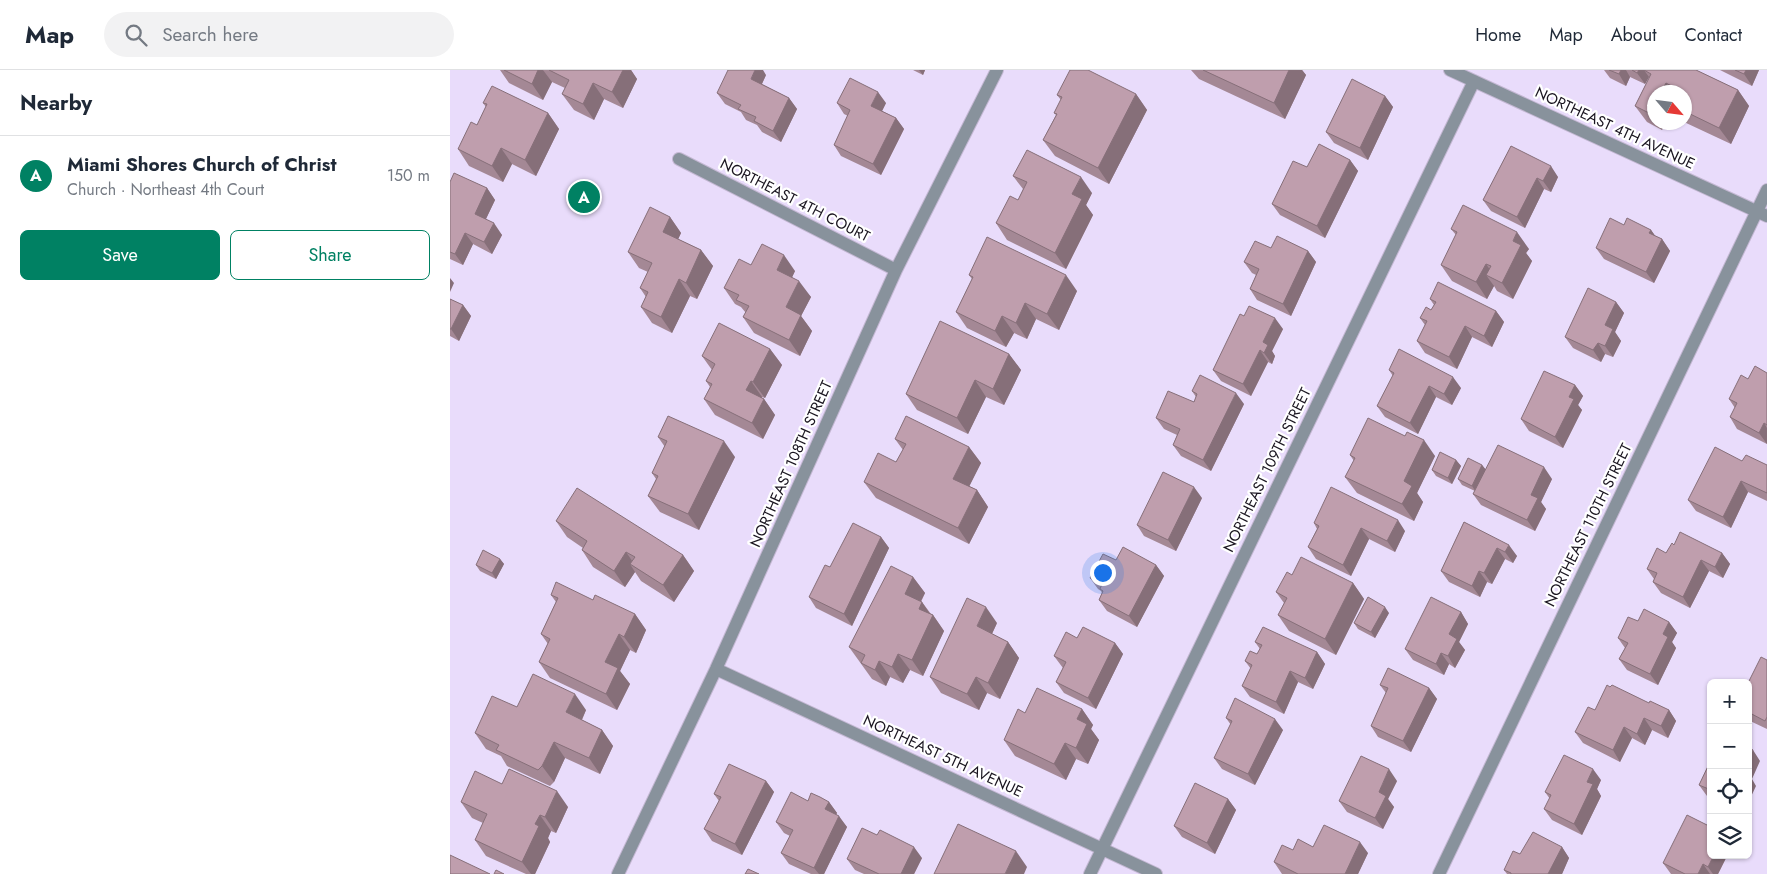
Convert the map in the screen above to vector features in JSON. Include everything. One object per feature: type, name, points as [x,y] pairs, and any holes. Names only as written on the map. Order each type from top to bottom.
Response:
[{"type":"street","name":"NORTHEAST 108TH STREET","points":[[618,874],[716,670],[896,270],[997,70]]},
{"type":"street","name":"NORTHEAST 4TH AVENUE","points":[[1450,70],[1762,213]]},
{"type":"street","name":"NORTHEAST 109TH STREET","points":[[1090,874],[1474,81]]},
{"type":"street","name":"NORTHEAST 4TH COURT","points":[[679,159],[896,270]]},
{"type":"street","name":"NORTHEAST 110TH STREET","points":[[1438,874],[1762,213],[1767,190]]},
{"type":"street","name":"NORTHEAST 5TH AVENUE","points":[[716,670],[1156,874]]},
{"type":"building","points":[[504,70],[538,70],[532,84]]},
{"type":"building","points":[[549,70],[623,70],[612,92],[593,83],[583,104],[562,94],[569,80]]},
{"type":"building","points":[[728,70],[755,70],[751,79],[789,98],[773,131],[754,121],[756,117],[738,109],[741,105],[717,93]]},
{"type":"building","points":[[1070,70],[1088,70],[1136,94],[1098,168],[1043,140],[1057,114],[1054,113],[1062,97],[1057,95]]},
{"type":"building","points":[[1203,70],[1289,70],[1274,103]]},
{"type":"building","points":[[1609,70],[1621,70],[1619,74]]},
{"type":"building","points":[[1644,70],[1696,70],[1738,90],[1719,128],[1692,115],[1692,85],[1670,85],[1666,83],[1665,85],[1647,85],[1647,112],[1635,106],[1651,74]]},
{"type":"building","points":[[1735,70],[1746,70],[1744,74]]},
{"type":"building","points":[[850,78],[878,92],[871,106],[896,118],[873,164],[834,145],[850,110],[837,103]]},
{"type":"building","points":[[1352,79],[1385,96],[1360,148],[1326,132]]},
{"type":"building","points":[[492,86],[548,113],[525,160],[501,148],[492,166],[458,149],[471,122],[477,125],[487,104],[483,103]]},
{"type":"building","points":[[1319,144],[1350,160],[1317,226],[1272,204],[1293,161],[1307,167]]},
{"type":"building","points":[[1511,146],[1551,166],[1543,181],[1537,178],[1517,217],[1483,200]]},
{"type":"building","points":[[1027,150],[1081,177],[1072,194],[1082,199],[1055,253],[996,223],[1010,196],[1018,200],[1027,182],[1013,176]]},
{"type":"building","points":[[454,173],[487,188],[475,214],[494,223],[484,242],[465,233],[455,254],[450,252],[450,182]]},
{"type":"building","points":[[1463,205],[1517,232],[1513,241],[1521,245],[1502,283],[1486,275],[1491,266],[1486,264],[1476,282],[1441,265],[1457,232],[1451,229]]},
{"type":"building","points":[[650,207],[670,217],[663,232],[701,250],[686,283],[679,279],[661,317],[641,307],[648,292],[640,288],[652,263],[628,252]]},
{"type":"building","points":[[1610,218],[1624,225],[1627,218],[1651,230],[1649,233],[1662,239],[1646,272],[1596,248]]},
{"type":"building","points":[[1277,236],[1308,251],[1283,304],[1250,289],[1259,269],[1244,262],[1255,241],[1271,248]]},
{"type":"building","points":[[987,237],[1066,275],[1047,314],[1025,303],[1016,323],[1002,316],[995,331],[956,312],[973,277],[969,275]]},
{"type":"building","points":[[762,244],[784,255],[777,270],[799,281],[786,307],[801,315],[789,340],[743,317],[749,306],[736,300],[739,295],[724,288],[739,259],[751,265]]},
{"type":"building","points":[[1438,282],[1496,311],[1484,336],[1465,326],[1449,357],[1417,341],[1427,321],[1420,318],[1426,307],[1431,310],[1436,302],[1430,299]]},
{"type":"building","points":[[1588,288],[1616,302],[1605,325],[1613,329],[1605,346],[1598,343],[1593,350],[1565,337]]},
{"type":"building","points":[[450,299],[463,305],[451,329],[450,329]]},
{"type":"building","points":[[1249,306],[1275,318],[1263,342],[1268,345],[1264,353],[1260,350],[1243,384],[1213,370],[1240,314],[1244,316]]},
{"type":"building","points":[[940,321],[1009,354],[993,389],[975,380],[957,418],[906,394]]},
{"type":"building","points":[[719,323],[770,349],[753,382],[751,381],[746,390],[764,399],[752,423],[704,399],[712,384],[706,381],[715,364],[702,356]]},
{"type":"building","points":[[1399,349],[1453,377],[1444,394],[1429,386],[1410,423],[1377,406],[1394,373],[1389,370]]},
{"type":"building","points":[[1755,366],[1767,373],[1767,425],[1764,423],[1759,433],[1730,417],[1737,403],[1729,399],[1741,375],[1748,379]]},
{"type":"building","points":[[1544,371],[1575,385],[1569,397],[1574,399],[1555,437],[1521,419]]},
{"type":"building","points":[[1200,375],[1236,393],[1203,460],[1173,445],[1180,429],[1156,418],[1168,391],[1194,402],[1197,394],[1192,391]]},
{"type":"building","points":[[668,416],[724,441],[688,514],[648,496],[658,476],[652,473],[667,441],[658,437]]},
{"type":"building","points":[[906,416],[969,447],[953,479],[977,490],[958,528],[864,482],[878,453],[896,462],[906,444],[895,439]]},
{"type":"building","points":[[1368,418],[1405,436],[1407,432],[1424,440],[1404,481],[1412,486],[1402,504],[1345,477],[1355,458],[1350,455]]},
{"type":"building","points":[[1498,445],[1544,467],[1531,495],[1538,498],[1527,520],[1473,494]]},
{"type":"building","points":[[1715,447],[1742,461],[1746,455],[1767,465],[1767,493],[1741,481],[1723,517],[1688,500]]},
{"type":"building","points":[[1440,452],[1456,460],[1448,478],[1432,470]]},
{"type":"building","points":[[1468,458],[1482,465],[1472,486],[1458,479]]},
{"type":"building","points":[[1163,472],[1194,487],[1168,540],[1137,525]]},
{"type":"building","points":[[1331,487],[1398,520],[1387,541],[1361,528],[1343,565],[1308,547],[1319,526],[1314,523]]},
{"type":"building","points":[[577,488],[683,555],[663,585],[630,564],[635,557],[626,552],[614,571],[582,550],[587,541],[556,521]]},
{"type":"building","points":[[1464,522],[1509,545],[1505,552],[1497,548],[1484,573],[1479,571],[1472,586],[1441,571]]},
{"type":"building","points":[[853,523],[881,537],[844,614],[809,597],[825,565],[830,567]]},
{"type":"building","points":[[1680,532],[1722,553],[1715,567],[1701,560],[1683,597],[1653,582],[1657,573],[1647,569],[1657,548],[1666,553],[1672,543],[1674,545]]},
{"type":"building","points":[[1123,547],[1156,565],[1129,616],[1099,600],[1103,591],[1100,589],[1102,584],[1090,578],[1103,554],[1116,560]]},
{"type":"building","points":[[483,550],[500,559],[492,573],[476,565]]},
{"type":"building","points":[[1301,557],[1353,583],[1325,639],[1278,615],[1287,598],[1276,592],[1287,572],[1292,575]]},
{"type":"building","points":[[891,566],[913,577],[905,594],[922,602],[919,609],[933,615],[912,660],[898,654],[892,667],[879,661],[875,670],[861,663],[865,655],[849,647]]},
{"type":"building","points":[[556,582],[593,600],[595,595],[635,614],[624,637],[619,634],[605,662],[618,668],[606,694],[539,662],[550,639],[541,634],[558,598],[551,595]]},
{"type":"building","points":[[1368,597],[1385,607],[1371,632],[1354,623]]},
{"type":"building","points":[[1431,597],[1461,612],[1449,634],[1457,639],[1448,656],[1441,653],[1436,664],[1405,649]]},
{"type":"building","points":[[967,598],[986,607],[977,626],[1008,642],[988,683],[976,677],[967,694],[930,677]]},
{"type":"building","points":[[1644,609],[1669,622],[1663,634],[1668,637],[1650,674],[1619,659],[1628,643],[1618,638],[1628,617],[1638,621]]},
{"type":"building","points":[[1083,627],[1115,643],[1088,698],[1056,682],[1066,662],[1054,656],[1066,632],[1077,638]]},
{"type":"building","points":[[1263,627],[1317,652],[1305,678],[1290,671],[1276,702],[1242,686],[1252,665],[1245,661],[1250,651],[1257,654],[1262,645],[1255,642]]},
{"type":"building","points":[[1761,657],[1767,660],[1767,717],[1765,721],[1752,714],[1752,679],[1750,679]]},
{"type":"building","points":[[1388,668],[1429,688],[1403,741],[1371,726],[1388,688],[1380,685]]},
{"type":"building","points":[[533,674],[575,694],[566,712],[602,730],[589,758],[554,742],[538,770],[496,750],[499,745],[475,733],[492,696],[517,707]]},
{"type":"building","points":[[1607,685],[1610,687],[1612,685],[1649,703],[1650,701],[1669,710],[1661,726],[1644,718],[1637,734],[1624,727],[1613,750],[1575,732],[1588,707],[1595,710]]},
{"type":"building","points":[[1037,688],[1082,709],[1077,719],[1087,724],[1076,748],[1065,743],[1054,764],[1004,740],[1018,709],[1025,713]]},
{"type":"building","points":[[1235,698],[1275,719],[1248,774],[1214,758],[1232,721],[1226,718]]},
{"type":"building","points":[[1564,755],[1593,769],[1587,782],[1593,784],[1574,824],[1544,809],[1551,795],[1545,792]]},
{"type":"building","points":[[1361,756],[1389,769],[1379,792],[1386,796],[1375,818],[1339,801]]},
{"type":"building","points":[[729,764],[766,781],[735,844],[704,829],[721,797],[714,794]]},
{"type":"building","points":[[1707,768],[1707,788],[1699,785]]},
{"type":"building","points":[[509,769],[557,791],[545,817],[540,815],[535,824],[539,826],[522,862],[475,840],[487,814],[461,802],[475,771],[502,784]]},
{"type":"building","points":[[1195,783],[1228,799],[1207,843],[1174,826]]},
{"type":"building","points":[[791,792],[808,801],[811,793],[820,797],[829,802],[825,809],[839,816],[814,868],[781,853],[793,830],[776,822]]},
{"type":"building","points":[[1687,815],[1707,825],[1707,859],[1712,859],[1708,867],[1703,864],[1698,874],[1685,874],[1663,863]]},
{"type":"building","points":[[958,824],[1016,851],[1005,874],[934,874]]},
{"type":"building","points":[[1324,825],[1360,842],[1345,874],[1298,874],[1274,862],[1282,845],[1293,850],[1298,839],[1313,847]]},
{"type":"building","points":[[862,828],[877,835],[880,830],[914,847],[901,874],[879,874],[847,859]]},
{"type":"building","points":[[1533,832],[1562,847],[1548,874],[1511,874],[1504,870],[1513,851],[1520,854]]},
{"type":"building","points":[[450,855],[490,874],[450,874]]},
{"type":"building","points":[[748,869],[759,874],[745,874]]},
{"type":"building","points":[[496,870],[504,874],[494,874]]},
{"type":"place","name":"Miami Shores Church of Christ","points":[[584,197]]}]
